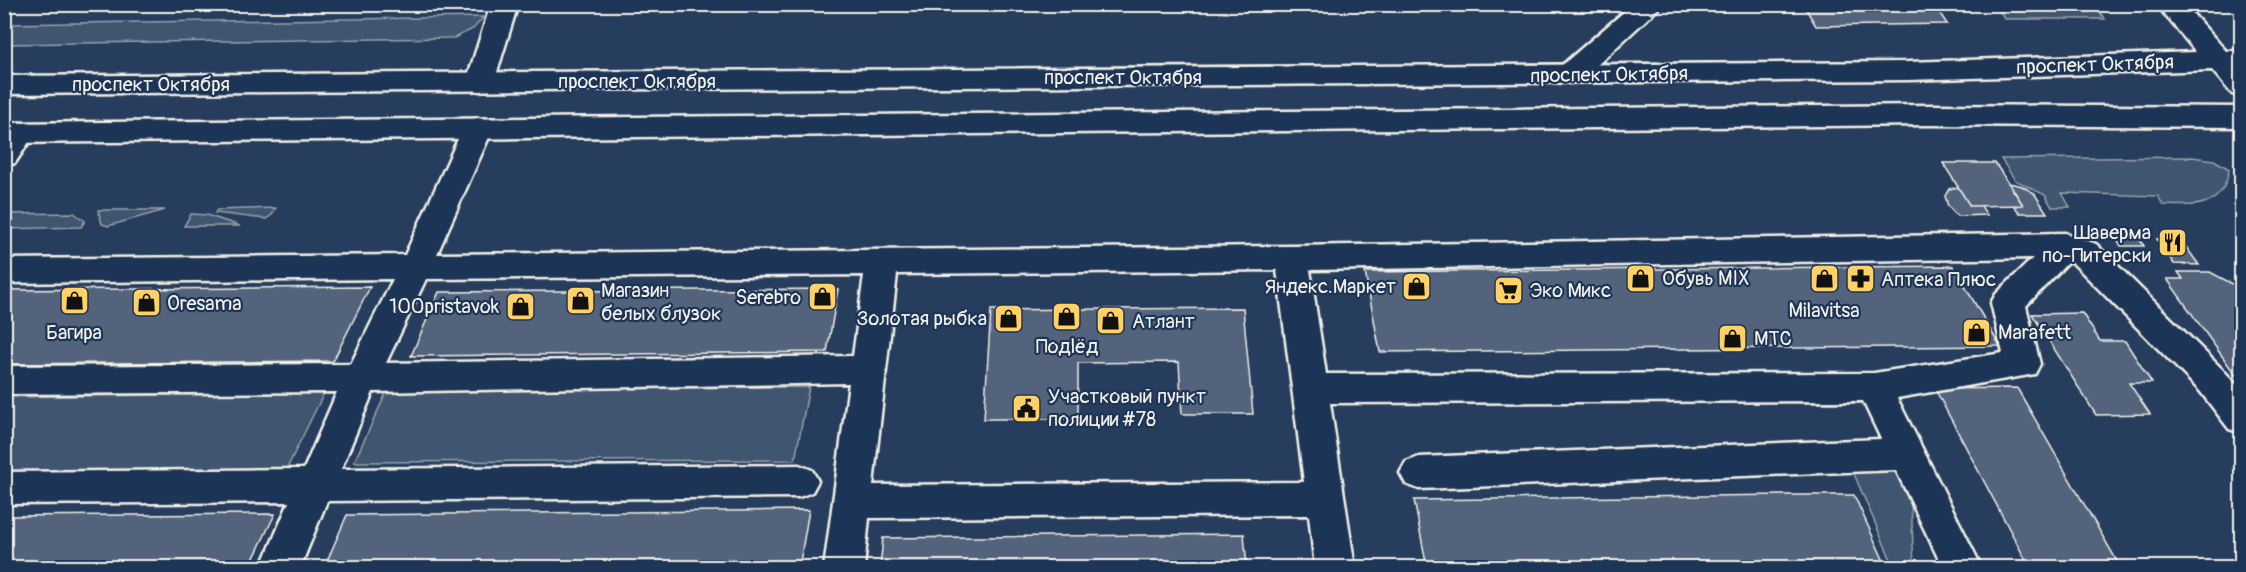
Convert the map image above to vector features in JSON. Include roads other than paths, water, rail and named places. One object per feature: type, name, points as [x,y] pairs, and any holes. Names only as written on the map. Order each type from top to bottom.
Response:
[{"type":"main road","points":[[480,82],[505,4]]},
{"type":"main road","points":[[1570,74],[1650,4]]},
{"type":"main road","points":[[2169,4],[2230,60],[2241,87]]},
{"type":"main road","name":"проспект Октября","points":[[4,85],[1908,71],[2230,60]]},
{"type":"main road","points":[[10,140],[478,128],[1929,115],[2241,117]]},
{"type":"main road","points":[[280,567],[361,378],[416,266],[478,128]]},
{"type":"main road","points":[[4,271],[1293,258],[2065,245],[2085,253],[2212,381],[2241,418]]},
{"type":"main road","points":[[1310,389],[1874,387],[2023,364],[2008,303],[2065,245]]},
{"type":"main road","points":[[1293,258],[1335,567]]},
{"type":"main road","points":[[844,567],[882,262]]},
{"type":"main road","points":[[4,380],[361,378],[851,369]]},
{"type":"main road","points":[[1874,387],[1963,567]]},
{"type":"main road","points":[[1419,473],[1907,454]]},
{"type":"main road","points":[[4,488],[799,481]]},
{"type":"main road","points":[[852,502],[1325,498]]},
{"type":"place","name":"Шаверма по-Питерски","points":[[2172,243]]},
{"type":"place","name":"Обувь MIX","points":[[1641,278]]},
{"type":"place","name":"Milavitsa","points":[[1824,279]]},
{"type":"place","name":"Аптека Плюс","points":[[1860,279]]},
{"type":"place","name":"Яндекс.Маркет","points":[[1417,286]]},
{"type":"place","name":"Эко Микс","points":[[1509,290]]},
{"type":"place","name":"Serebro","points":[[822,297]]},
{"type":"place","name":"Багира","points":[[74,301]]},
{"type":"place","name":"Магазин белых блузок","points":[[580,301]]},
{"type":"place","name":"Oresama","points":[[146,303]]},
{"type":"place","name":"100pristavok","points":[[520,306]]},
{"type":"place","name":"Подlёд","points":[[1067,316]]},
{"type":"place","name":"Золотая рыбка","points":[[1008,318]]},
{"type":"place","name":"Атлант","points":[[1111,321]]},
{"type":"place","name":"Marafett","points":[[1977,332]]},
{"type":"place","name":"МТС","points":[[1733,338]]},
{"type":"place","name":"Участковый пункт полиции #78","points":[[1027,408]]}]
